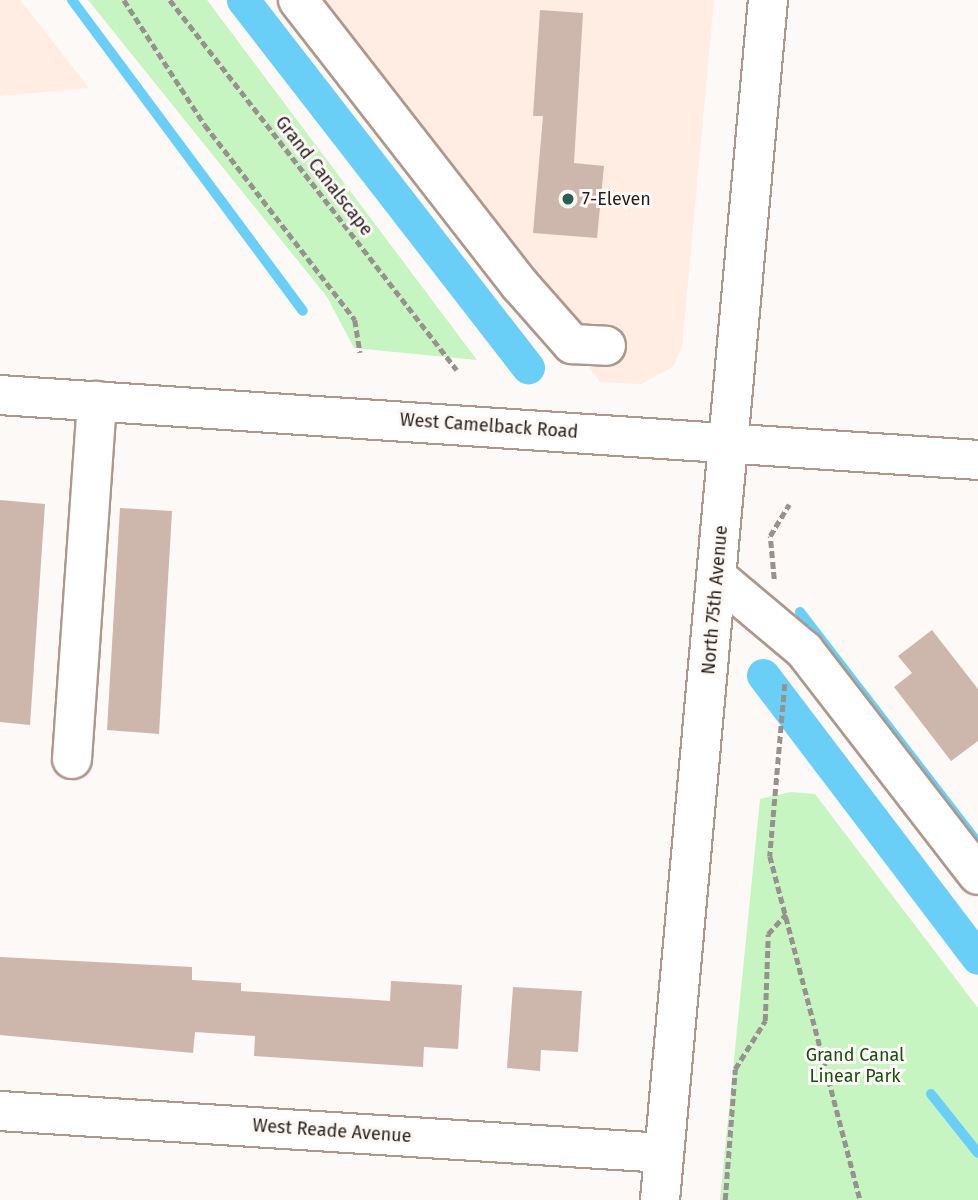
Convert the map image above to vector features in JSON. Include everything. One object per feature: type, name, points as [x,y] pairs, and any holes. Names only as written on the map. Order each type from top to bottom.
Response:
[{"type":"main road","points":[[298,0],[520,285],[572,344],[606,346]]},
{"type":"main road","name":"North 75th Avenue","points":[[660,1200],[768,0]]},
{"type":"main road","name":"West Camelback Road","points":[[0,395],[978,460]]},
{"type":"main road","points":[[72,759],[97,401]]},
{"type":"main road","points":[[717,578],[785,630],[978,875]]},
{"type":"main road","name":"West Reade Avenue","points":[[0,1111],[664,1153]]},
{"type":"path","points":[[124,0],[205,125],[355,320],[362,337],[360,353]]},
{"type":"path","name":"Grand Canalscape","points":[[170,0],[457,370]]},
{"type":"path","points":[[785,630],[769,556],[770,536],[789,504]]},
{"type":"path","points":[[785,676],[770,856],[860,1200]]},
{"type":"path","points":[[725,1200],[735,1069],[765,1021],[768,934],[786,914]]},
{"type":"shaded area","points":[[0,0],[20,0],[89,88],[0,96]]},
{"type":"shaded area","points":[[312,0],[714,0],[682,347],[673,367],[641,384],[600,382]]},
{"type":"green space","points":[[88,0],[207,0],[477,360],[354,348],[327,297]]},
{"type":"green space","name":"Grand Canal Linear Park","points":[[791,792],[815,794],[978,1008],[978,1200],[720,1200],[760,799]]},
{"type":"building","points":[[540,10],[583,13],[574,163],[604,166],[597,238],[533,233],[543,116],[533,116]]},
{"type":"building","points":[[0,500],[45,504],[30,725],[0,722]]},
{"type":"building","points":[[120,508],[172,511],[159,734],[107,730]]},
{"type":"building","points":[[932,630],[978,689],[978,741],[951,761],[894,687],[912,673],[898,656]]},
{"type":"building","points":[[0,957],[192,967],[192,980],[241,983],[241,991],[390,1001],[391,981],[462,985],[458,1049],[424,1047],[423,1067],[254,1056],[255,1036],[195,1032],[193,1053],[0,1035]]},
{"type":"building","points":[[513,987],[582,991],[578,1052],[541,1050],[540,1071],[507,1068]]},
{"type":"waterway","points":[[72,0],[303,311]]},
{"type":"waterway","points":[[243,0],[528,367]]},
{"type":"waterway","points":[[800,612],[978,843]]},
{"type":"waterway","points":[[763,675],[978,958]]},
{"type":"waterway","points":[[931,1094],[978,1153]]},
{"type":"place","name":"7-Eleven","points":[[568,199]]}]
